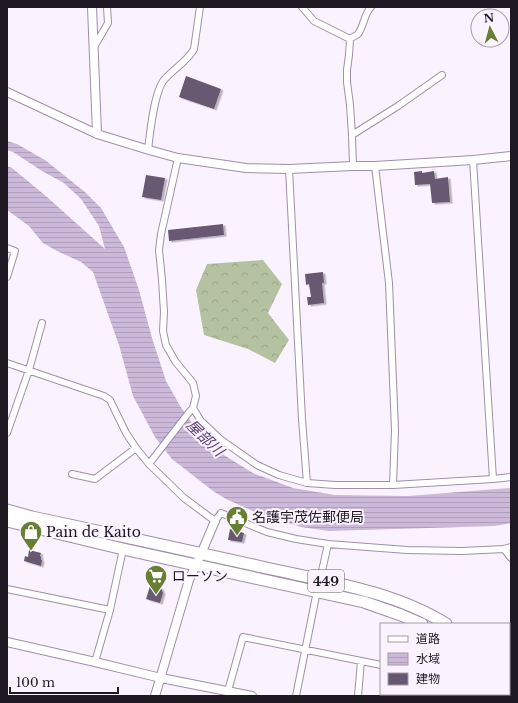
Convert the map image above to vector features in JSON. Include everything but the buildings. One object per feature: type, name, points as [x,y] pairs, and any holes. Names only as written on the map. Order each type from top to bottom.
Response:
[{"type":"highway","name":"449","points":[[7,510],[32,517],[366,591],[406,604],[444,623]]},
{"type":"highway","name":"449","points":[[7,521],[124,549],[364,602],[420,623]]},
{"type":"street","points":[[92,7],[97,134]]},
{"type":"street","points":[[94,47],[108,23],[107,7]]},
{"type":"street","points":[[148,150],[152,122],[160,87],[164,80],[191,55],[194,49],[200,7]]},
{"type":"street","points":[[350,39],[358,35],[368,10],[371,7]]},
{"type":"street","points":[[304,8],[314,21],[350,39]]},
{"type":"street","points":[[350,39],[346,82],[350,105],[352,166]]},
{"type":"street","points":[[352,135],[398,106],[442,75]]},
{"type":"street","points":[[7,92],[97,134],[178,158],[246,168],[289,169],[375,166],[473,160],[511,156]]},
{"type":"street","points":[[149,464],[192,409],[196,396],[193,383],[175,361],[166,345],[163,331],[164,312],[159,250],[161,234],[178,158]]},
{"type":"street","points":[[473,160],[493,479]]},
{"type":"street","points":[[375,166],[389,283],[395,430],[393,485]]},
{"type":"street","points":[[289,169],[302,419],[307,483]]},
{"type":"street","points":[[7,248],[15,251],[7,277]]},
{"type":"street","points":[[7,433],[29,370],[42,322]]},
{"type":"street","points":[[7,363],[104,396],[110,400],[126,433],[149,464],[184,498],[215,521]]},
{"type":"street","points":[[192,409],[201,422],[215,435],[257,465],[279,476],[307,483],[335,486],[393,485],[511,477]]},
{"type":"street","points":[[72,474],[95,479],[136,448]]},
{"type":"street","points":[[155,696],[189,580],[215,521],[221,513],[268,532],[296,539],[328,544],[407,550],[462,551],[504,549],[511,547]]},
{"type":"street","points":[[320,580],[328,544]]},
{"type":"street","points":[[96,662],[124,549]]},
{"type":"street","points":[[504,549],[511,558]]},
{"type":"street","points":[[7,588],[110,610]]},
{"type":"street","points":[[296,696],[317,591]]},
{"type":"street","points":[[228,691],[243,637],[380,665]]},
{"type":"street","points":[[7,642],[161,678],[252,696]]},
{"type":"street","points":[[358,696],[361,661]]},
{"type":"green space","points":[[263,260],[282,284],[268,313],[289,340],[275,363],[248,349],[204,335],[196,290],[207,264]]},
{"type":"water","points":[[7,141],[17,144],[45,160],[85,192],[101,208],[124,247],[139,290],[166,381],[180,406],[200,434],[224,455],[253,473],[293,488],[335,495],[408,496],[511,488],[511,523],[495,526],[329,531],[301,527],[257,513],[226,499],[213,491],[172,459],[155,437],[133,396],[119,345],[93,272],[81,262],[43,243],[29,226],[7,210],[7,166],[12,168],[47,197],[105,249],[99,226],[81,199],[64,183],[13,152],[7,150]]},
{"type":"place","name":"名護宇茂佐郵便局","points":[[237,536]]},
{"type":"place","name":"Pain de Kaito","points":[[31,552]]},
{"type":"place","name":"ローソン","points":[[156,596]]},
{"type":"water label","name":"屋部川","points":[[205,438]]}]
